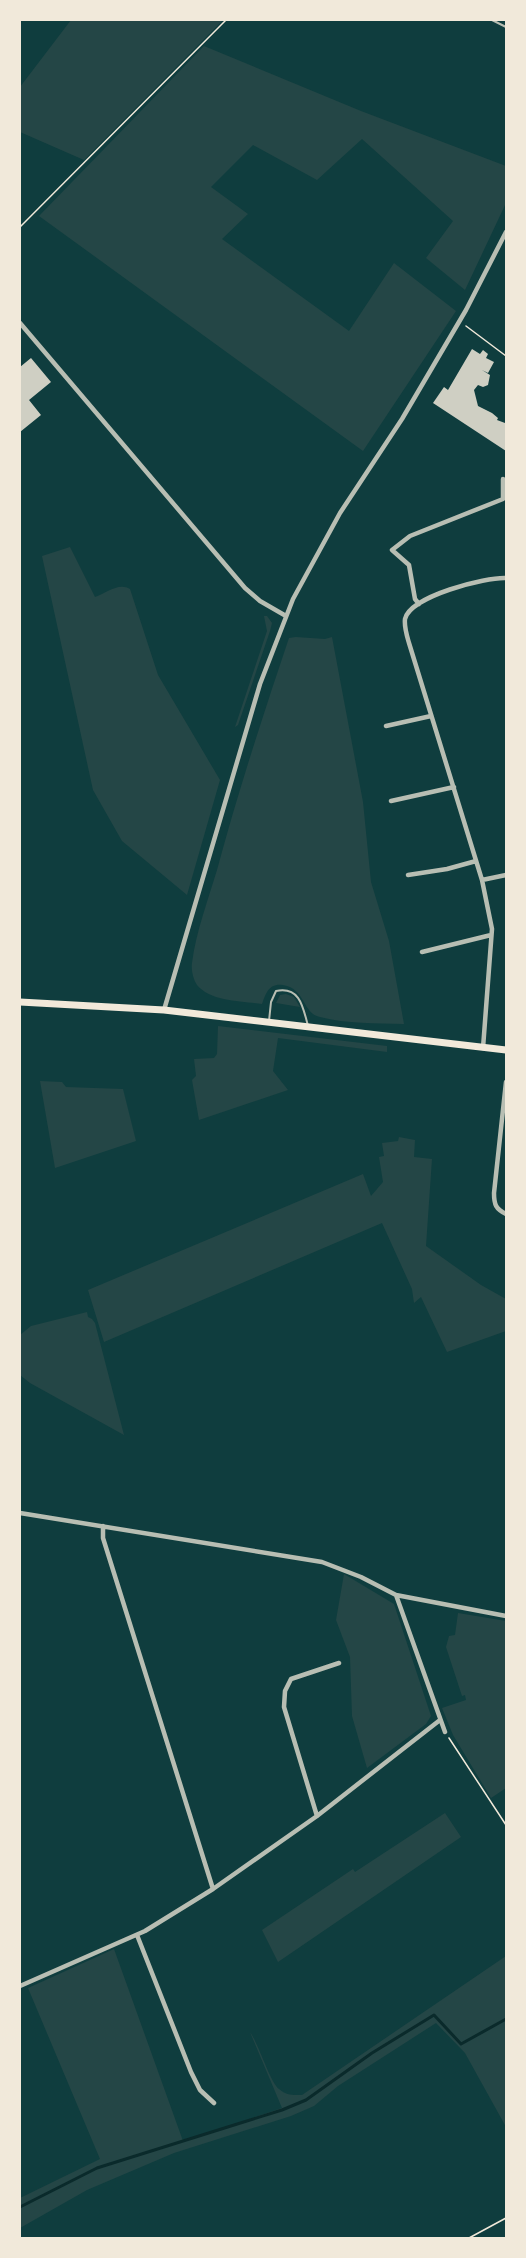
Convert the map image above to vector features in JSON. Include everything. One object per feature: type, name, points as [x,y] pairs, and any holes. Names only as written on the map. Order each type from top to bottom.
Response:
[{"type":"main road","points":[[20,1002],[164,1010],[507,1050]]},
{"type":"street","points":[[164,1010],[260,684],[286,616],[340,513],[402,419],[507,232]]},
{"type":"street","points":[[20,323],[246,588],[260,601],[286,616]]},
{"type":"street","points":[[419,604],[415,599],[410,565],[392,550],[410,536],[503,499],[503,479]]},
{"type":"street","points":[[483,1048],[492,928],[482,880],[406,631],[405,618],[410,610],[419,604],[457,587],[507,578]]},
{"type":"street","points":[[386,726],[431,716]]},
{"type":"street","points":[[391,801],[454,787]]},
{"type":"street","points":[[408,875],[447,869],[476,861]]},
{"type":"street","points":[[482,880],[507,875]]},
{"type":"street","points":[[422,952],[491,935]]},
{"type":"street","points":[[507,1082],[494,1204],[499,1211],[507,1214]]},
{"type":"street","points":[[500,1144],[507,1145]]},
{"type":"street","points":[[20,1513],[322,1562],[396,1595],[507,1616]]},
{"type":"street","points":[[103,1526],[103,1538],[213,1889]]},
{"type":"street","points":[[396,1595],[445,1732]]},
{"type":"street","points":[[316,1816],[284,1707],[285,1691],[291,1679],[339,1663]]},
{"type":"street","points":[[20,1986],[137,1935],[213,1889],[316,1816],[440,1720]]},
{"type":"street","points":[[137,1935],[191,2072],[200,2090],[214,2103]]},
{"type":"lane","points":[[492,20],[507,27]]},
{"type":"lane","points":[[270,1021],[272,997],[276,991],[284,989],[298,996],[303,1005],[308,1026]]},
{"type":"path","points":[[20,227],[226,20]]},
{"type":"path","points":[[459,321],[507,356]]},
{"type":"path","points":[[445,1732],[507,1825]]},
{"type":"path","points":[[469,2238],[507,2218]]},
{"type":"shaded area","points":[[71,20],[223,20],[84,160],[20,132],[20,87]]},
{"type":"shaded area","points":[[204,46],[361,111],[506,166],[506,203],[465,290],[426,258],[453,221],[362,139],[317,180],[253,145],[211,187],[248,214],[222,239],[349,331],[394,263],[456,311],[363,451],[39,216]]},
{"type":"shaded area","points":[[70,547],[95,597],[117,587],[130,589],[158,675],[220,780],[187,895],[122,841],[93,790],[42,556]]},
{"type":"shaded area","points":[[264,616],[267,616],[272,623],[270,631],[238,725],[235,727],[267,631]]},
{"type":"shaded area","points":[[332,637],[363,802],[371,882],[389,941],[404,1024],[351,1022],[320,1017],[310,1011],[296,991],[283,985],[271,987],[262,1004],[218,998],[203,991],[193,977],[192,966],[196,940],[242,783],[289,638],[325,639]]},
{"type":"shaded area","points":[[286,994],[294,997],[300,1007],[276,1003],[280,995]]},
{"type":"shaded area","points":[[218,1026],[387,1046],[387,1052],[278,1038],[273,1071],[288,1090],[199,1120],[192,1080],[196,1076],[194,1059],[214,1058],[217,1054]]},
{"type":"shaded area","points":[[40,1081],[62,1082],[66,1087],[123,1089],[136,1141],[55,1168]]},
{"type":"shaded area","points":[[399,1137],[415,1140],[414,1157],[432,1159],[426,1246],[481,1285],[506,1299],[506,1331],[447,1352],[421,1297],[414,1303],[412,1289],[382,1223],[104,1342],[88,1290],[363,1174],[371,1196],[383,1182],[379,1157],[384,1156],[382,1143],[398,1141]]},
{"type":"shaded area","points":[[87,1312],[88,1317],[95,1323],[124,1435],[30,1383],[20,1375],[20,1335],[31,1326]]},
{"type":"shaded area","points":[[344,1574],[394,1604],[431,1716],[426,1724],[367,1768],[352,1716],[350,1657],[336,1620]]},
{"type":"shaded area","points":[[458,1613],[506,1621],[506,1788],[491,1798],[453,1735],[442,1708],[466,1700],[465,1695],[462,1696],[446,1647],[449,1636],[455,1635]]},
{"type":"shaded area","points":[[445,1813],[461,1837],[278,1962],[262,1930],[353,1869],[355,1872]]},
{"type":"shaded area","points":[[114,1949],[183,2141],[282,2108],[250,2032],[276,2085],[287,2094],[302,2095],[506,1956],[506,2127],[465,2053],[436,2023],[338,2086],[314,2106],[291,2116],[174,2153],[87,2190],[20,2228],[20,2198],[100,2159],[28,1988]]},
{"type":"building","points":[[472,349],[480,354],[483,350],[488,354],[486,358],[494,362],[488,373],[482,370],[490,375],[488,385],[483,387],[478,385],[474,390],[478,406],[505,423],[506,451],[433,403],[444,387],[448,390]]},
{"type":"building","points":[[31,358],[51,382],[29,400],[41,415],[20,432],[20,367]]},
{"type":"waterway","points":[[20,2207],[97,2168],[282,2110],[306,2100],[372,2053],[434,2015],[461,2044],[506,2019]]}]
